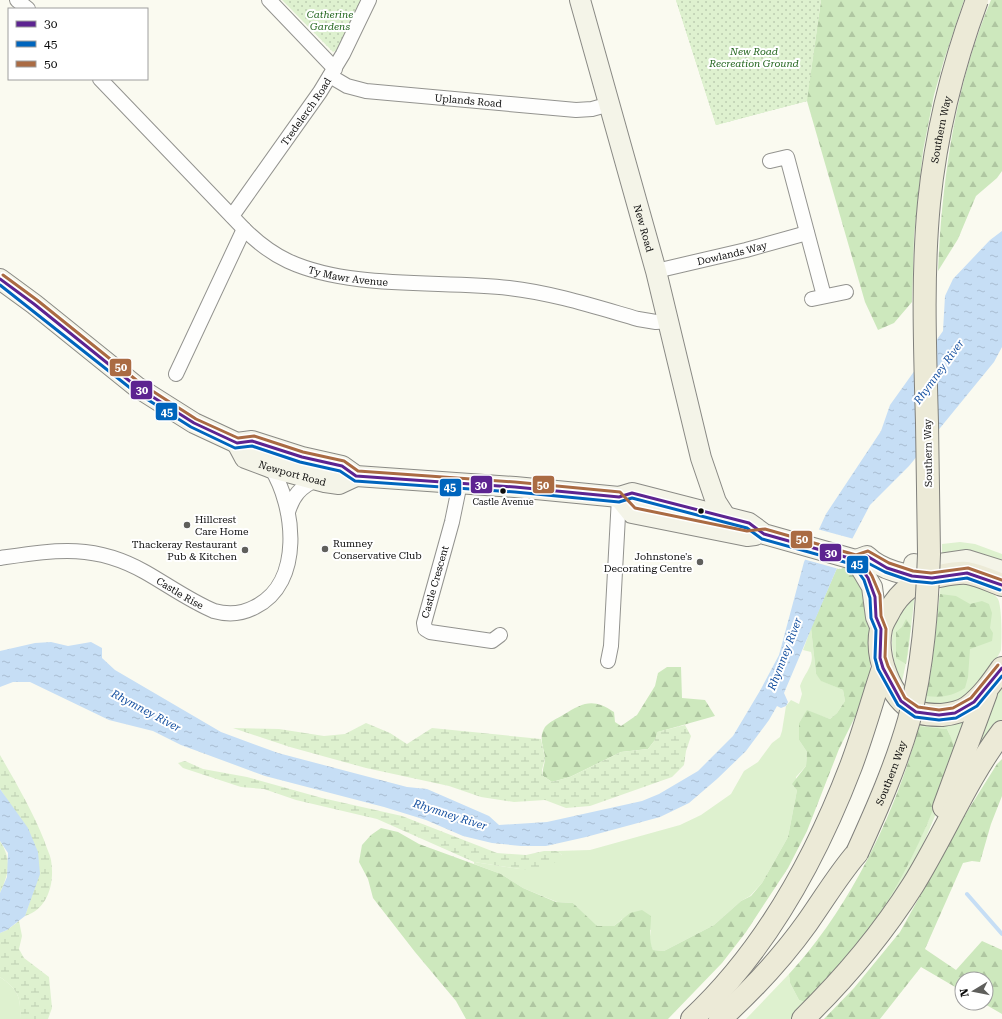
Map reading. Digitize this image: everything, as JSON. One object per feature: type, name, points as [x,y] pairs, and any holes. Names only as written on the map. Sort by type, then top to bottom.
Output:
[{"type":"main road","name":"New Road","points":[[580,0],[669,320],[701,458],[716,502],[725,516]]},
{"type":"main road","name":"Southern Way","points":[[737,1019],[792,959],[843,888],[850,875],[857,853],[886,787],[901,745],[913,700],[922,651],[928,589],[929,554],[924,328],[926,232],[941,124],[954,69],[977,0]]},
{"type":"main road","name":"Newport Road","points":[[0,279],[34,304],[137,387],[194,423],[237,443],[252,441],[302,457],[342,466],[356,476]]},
{"type":"main road","name":"Newport Road","points":[[237,443],[245,458],[271,468],[316,480],[339,484],[356,476],[460,483],[619,498],[632,493],[749,523],[764,534]]},
{"type":"main road","name":"New Road","points":[[674,503],[686,499],[698,490],[701,458]]},
{"type":"main road","name":"Newport Road","points":[[619,498],[632,513],[747,536],[764,534],[862,558],[902,573],[927,578]]},
{"type":"main road","points":[[881,629],[876,617],[872,588],[862,558],[877,554],[926,566],[967,560],[1000,582]]},
{"type":"main road","points":[[996,676],[974,702],[961,710],[949,714],[931,715],[916,712],[901,701],[883,668],[880,658],[881,629],[894,603],[903,591],[927,578],[954,573],[967,573],[1000,582]]},
{"type":"main road","points":[[692,1019],[747,959],[767,931],[806,869],[822,837],[851,765],[883,668]]},
{"type":"main road","points":[[913,885],[996,676]]},
{"type":"main road","points":[[803,1019],[843,978],[880,932],[913,885],[974,774],[1002,732]]},
{"type":"main road","name":"Southern Way","points":[[720,1019],[782,955],[806,924],[841,871],[857,853]]},
{"type":"street","points":[[17,0],[27,8]]},
{"type":"street","name":"Uplands Road","points":[[269,0],[332,72],[347,86],[366,91],[576,110],[592,109],[610,104]]},
{"type":"street","name":"Tredelerch Road","points":[[232,216],[298,125],[332,72],[369,0]]},
{"type":"street","name":"Ty Mawr Avenue","points":[[101,80],[244,229],[263,246],[282,258],[332,274],[373,280],[539,292],[638,319],[656,322],[669,320]]},
{"type":"street","points":[[770,161],[787,157],[807,233],[818,298],[846,292]]},
{"type":"street","points":[[176,374],[244,229]]},
{"type":"street","name":"Dowlands Way","points":[[656,271],[746,250],[807,233]]},
{"type":"street","name":"Castle Rise","points":[[0,558],[72,550],[100,553],[144,571],[206,608],[224,614],[252,609],[267,600],[285,577],[290,549],[288,512],[280,483],[271,468]]},
{"type":"street","name":"Castle Rise","points":[[288,512],[292,499],[297,492],[316,480]]},
{"type":"street","name":"Castle Crescent","points":[[460,483],[452,522],[424,623],[426,629],[430,632],[492,641],[500,635]]},
{"type":"street","points":[[608,661],[619,498]]},
{"type":"green space","name":"Catherine Gardens","points":[[282,0],[362,0],[339,49],[333,52]]},
{"type":"green space","points":[[676,0],[811,70],[821,0],[964,0],[934,95],[923,151],[914,236],[912,302],[894,323],[878,330],[865,302],[807,101],[716,125]]},
{"type":"green space","name":"New Road Recreation Ground","points":[[676,0],[821,0],[807,101],[716,125]]},
{"type":"green space","points":[[991,0],[1002,0],[1002,171],[997,178],[976,196],[958,239],[938,271],[943,202],[952,133],[968,66]]},
{"type":"green space","points":[[960,542],[975,544],[1002,554],[1002,568],[942,558],[942,544]]},
{"type":"green space","points":[[846,565],[855,570],[870,607],[870,674],[862,703],[839,749],[807,831],[788,868],[746,932],[722,963],[668,1019],[466,1019],[456,1001],[373,898],[368,879],[359,862],[362,845],[371,835],[381,828],[398,832],[419,844],[501,874],[523,888],[556,902],[573,903],[597,926],[614,926],[630,913],[642,910],[651,916],[650,938],[653,950],[664,951],[714,925],[741,901],[751,896],[762,883],[788,837],[797,790],[792,784],[806,766],[807,752],[799,740],[799,723],[807,710],[830,719],[837,713],[845,701],[843,690],[821,681],[816,674],[811,628],[837,568],[841,569]]},
{"type":"green space","points":[[963,580],[987,590],[998,599],[1002,632],[1001,650],[983,677],[960,700],[952,704],[924,704],[932,665],[941,583]]},
{"type":"green space","points":[[915,593],[908,654],[901,686],[892,650],[893,631],[899,613]]},
{"type":"green space","points":[[940,594],[956,596],[970,604],[982,601],[989,604],[992,613],[990,628],[993,633],[992,641],[970,649],[968,677],[965,688],[947,696],[937,697],[926,696],[932,665]]},
{"type":"green space","points":[[906,619],[911,626],[906,664],[896,658],[896,632],[902,627]]},
{"type":"green space","points":[[811,628],[816,674],[822,681],[843,690],[845,701],[837,713],[830,719],[807,711],[799,723],[799,740],[807,752],[806,766],[796,777],[797,790],[788,837],[762,883],[750,896],[741,901],[714,925],[664,951],[653,950],[649,942],[651,930],[622,919],[614,926],[597,927],[573,903],[557,902],[523,888],[501,874],[474,864],[474,862],[520,869],[562,855],[557,851],[590,850],[680,825],[701,815],[731,794],[744,771],[758,762],[772,743],[780,737],[786,706],[791,700],[799,704],[802,694],[800,686],[812,661],[811,652],[803,650]]},
{"type":"green space","points":[[667,667],[681,667],[682,698],[705,700],[715,716],[658,732],[655,740],[648,749],[621,752],[570,777],[552,782],[543,776],[545,758],[542,735],[547,725],[577,707],[588,703],[594,703],[614,712],[615,722],[621,726],[637,715],[655,686],[658,673]]},
{"type":"green space","points":[[1002,682],[1002,721],[975,759],[984,713]]},
{"type":"green space","points":[[969,716],[972,718],[942,799],[907,878],[884,917],[841,971],[793,1019],[746,1019],[789,974],[790,983],[799,1000],[805,1002],[828,980],[867,932],[901,878],[915,850],[953,759],[954,746],[947,729],[919,726],[920,722],[946,724]]},
{"type":"green space","points":[[366,723],[390,733],[407,744],[432,728],[541,739],[545,758],[542,770],[543,776],[552,782],[570,777],[621,752],[648,749],[655,740],[657,732],[685,725],[691,736],[686,751],[684,765],[672,777],[590,806],[566,808],[545,800],[514,802],[481,797],[449,786],[366,768],[290,747],[233,728],[279,729],[324,736],[345,734]]},
{"type":"green space","points":[[919,726],[947,729],[954,749],[949,770],[913,856],[883,909],[847,959],[805,1002],[799,1000],[790,983],[789,974],[811,948],[832,919],[869,857],[898,792]]},
{"type":"green space","points":[[0,755],[24,797],[44,840],[51,860],[52,877],[48,894],[39,908],[33,913],[25,916],[30,901],[6,798],[0,789]]},
{"type":"green space","points":[[1002,759],[1002,796],[991,824],[980,862],[972,861],[963,863],[925,949],[956,970],[982,941],[1002,950],[1002,1014],[994,1009],[994,971],[954,971],[954,986],[921,967],[880,1019],[824,1019],[854,988],[900,932],[965,815],[997,764]]},
{"type":"green space","points":[[185,761],[203,769],[247,777],[322,798],[402,816],[497,853],[526,855],[544,851],[557,851],[562,855],[559,860],[541,870],[520,869],[474,862],[377,819],[296,800],[264,789],[241,787],[183,768],[178,763]]},
{"type":"green space","points":[[0,841],[6,854],[8,867],[0,893]]},
{"type":"green space","points":[[19,921],[22,936],[19,949],[24,958],[49,977],[52,1008],[48,1019],[20,1019],[20,1005],[17,994],[11,986],[0,977],[0,933],[7,930]]},
{"type":"green space","points":[[0,977],[15,990],[17,994],[20,1005],[20,1019],[0,1019]]},
{"type":"water","name":"Rhymney River","points":[[1002,231],[1002,347],[994,362],[909,466],[870,505],[837,568],[784,693],[788,702],[786,706],[781,708],[777,706],[769,720],[746,751],[717,779],[689,803],[660,817],[546,846],[521,846],[492,843],[463,836],[426,820],[384,807],[265,776],[181,745],[153,731],[109,720],[30,682],[13,682],[0,687],[0,651],[35,643],[51,642],[68,646],[91,642],[102,648],[102,658],[115,670],[221,732],[278,753],[407,787],[427,789],[489,816],[499,825],[547,822],[642,801],[659,794],[698,771],[733,736],[779,655],[804,562],[826,514],[881,431],[890,405],[943,331],[945,296],[953,279],[990,240]]},
{"type":"water","points":[[0,789],[28,828],[38,852],[40,874],[25,916],[7,930],[0,933],[0,893],[7,877],[8,853],[0,841]]},
{"type":"pier","points":[[817,529],[854,539],[839,569],[803,559]]},
{"type":"waterway","points":[[967,894],[1002,934]]},
{"type":"transit line","name":"50","points":[[3,275],[37,300],[140,383],[196,419],[238,438],[254,436],[303,452],[344,461],[358,471],[515,482],[620,492],[635,508],[747,531],[765,529],[856,555],[868,551],[889,563],[913,571],[931,573],[968,568],[1002,580]]},
{"type":"transit line","name":"30","points":[[0,279],[34,304],[137,387],[194,423],[237,443],[252,441],[302,457],[342,466],[356,476],[515,487],[619,497],[632,493],[749,523],[764,534],[856,560],[867,556],[887,568],[912,576],[932,578],[967,573],[1002,585]]},
{"type":"transit line","name":"45","points":[[0,285],[134,391],[191,427],[235,448],[252,446],[300,462],[340,471],[355,481],[515,492],[619,502],[632,498],[747,528],[762,539],[855,565],[866,562],[885,572],[911,581],[932,583],[967,578],[1000,590]]},
{"type":"transit line","name":"50","points":[[860,557],[872,576],[880,595],[881,616],[886,629],[885,657],[888,666],[905,698],[918,707],[939,710],[953,708],[971,698],[998,665]]},
{"type":"transit line","name":"30","points":[[856,560],[868,578],[875,597],[876,617],[881,629],[880,658],[883,668],[901,701],[916,712],[939,715],[955,713],[974,702],[1002,668]]},
{"type":"transit line","name":"45","points":[[852,563],[864,580],[870,598],[871,618],[876,630],[875,658],[878,669],[898,705],[915,717],[939,720],[956,718],[977,706],[1002,676]]},
{"type":"place","name":"Castle Avenue","points":[[503,491]]},
{"type":"place","name":"Hillcrest Care Home","points":[[187,525]]},
{"type":"place","name":"Rumney Conservative Club","points":[[325,549]]},
{"type":"place","name":"Thackeray Restaurant Pub & Kitchen","points":[[245,550]]},
{"type":"place","name":"Johnstone's Decorating Centre","points":[[700,562]]}]
